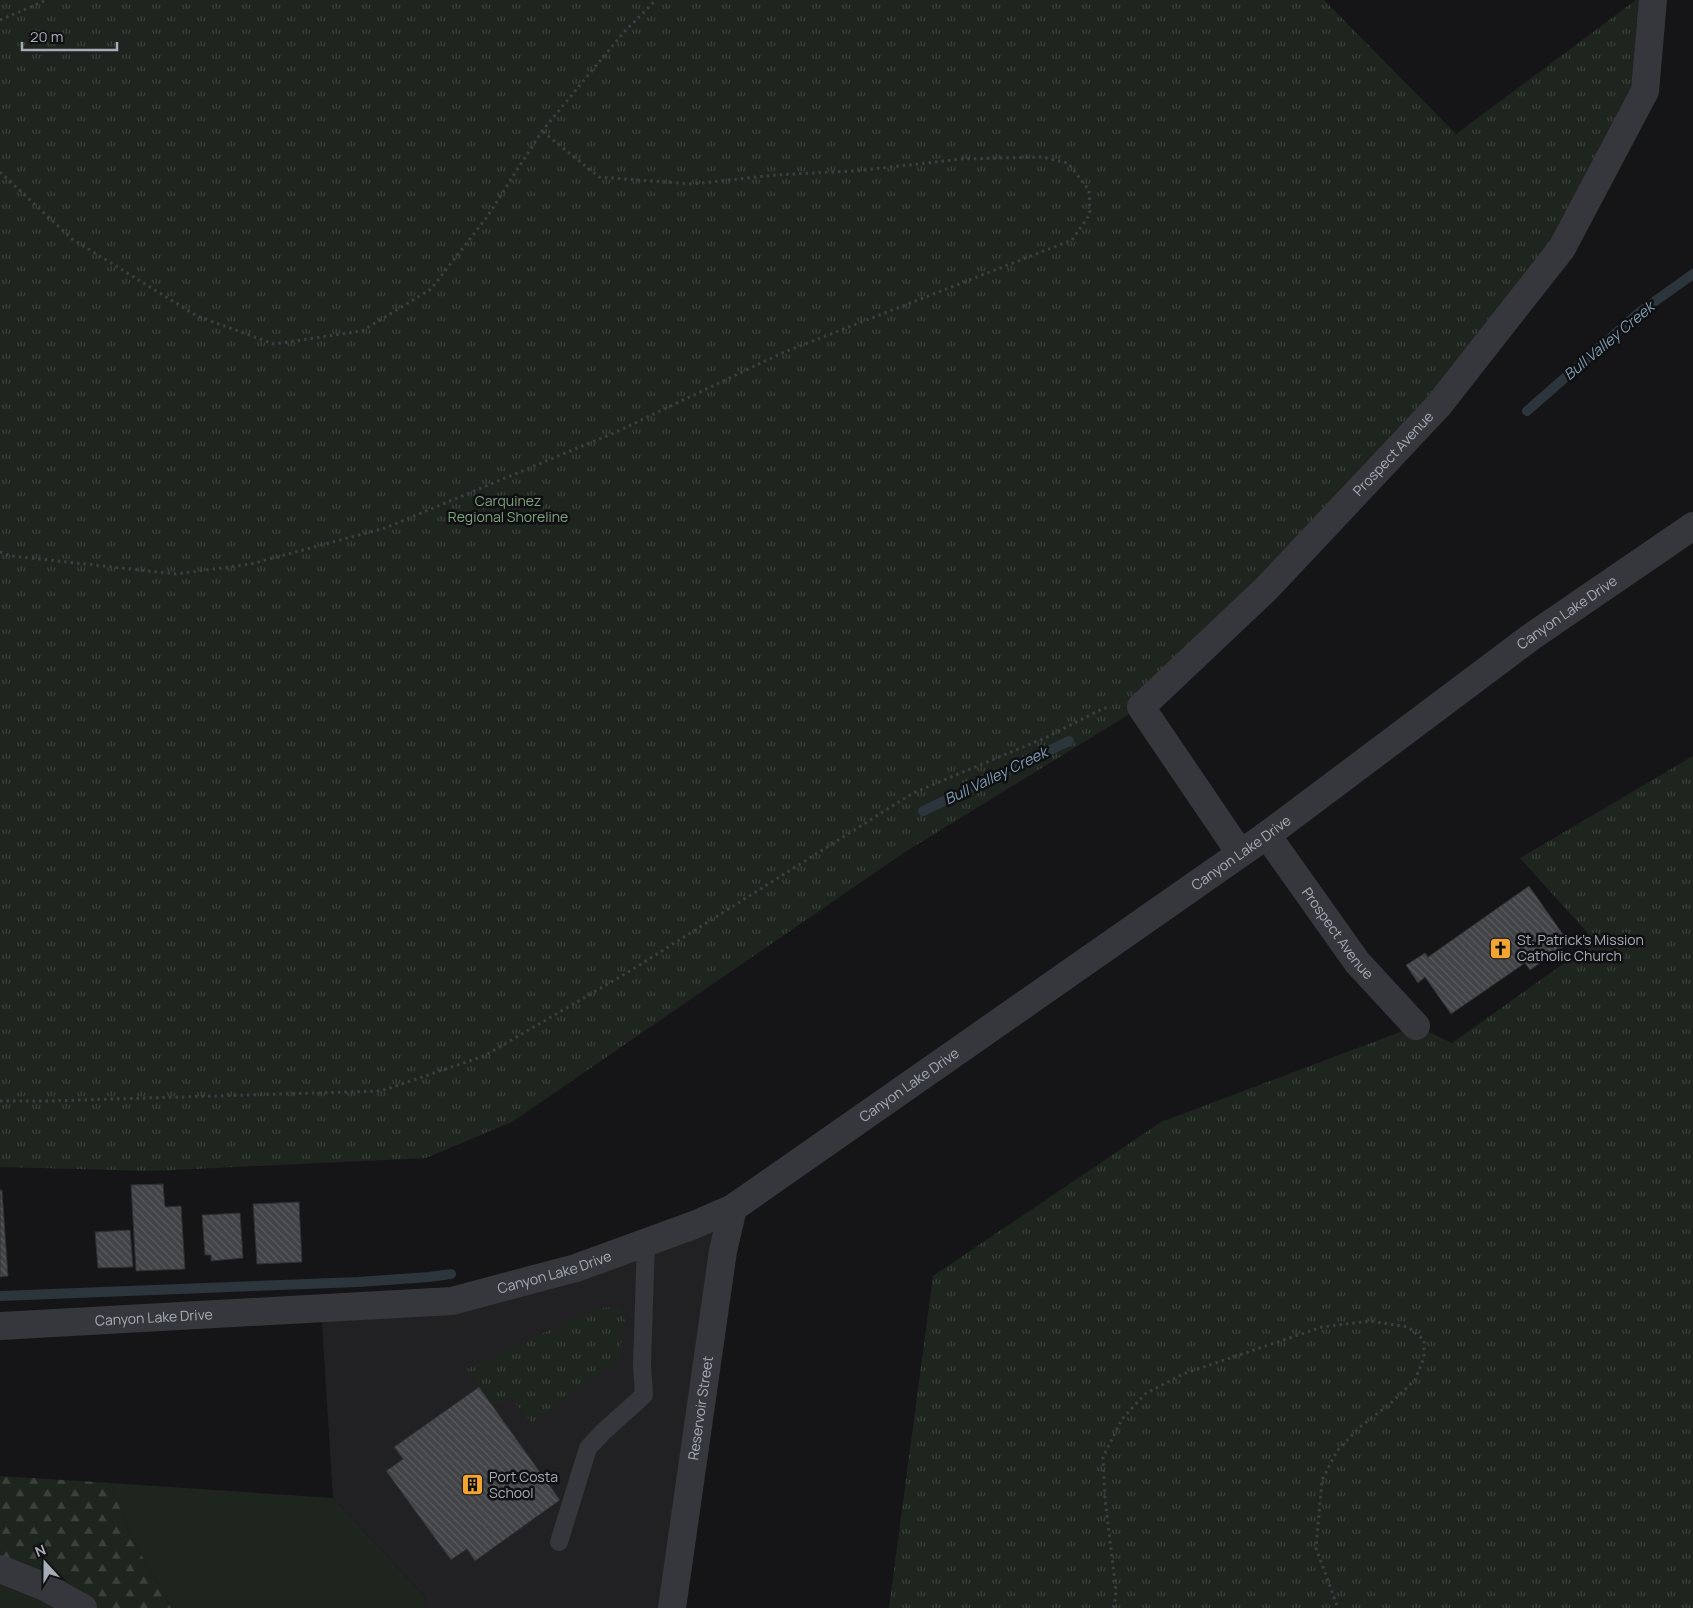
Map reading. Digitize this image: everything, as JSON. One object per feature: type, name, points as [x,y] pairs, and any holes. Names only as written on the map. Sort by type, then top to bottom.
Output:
[{"type":"street","name":"Prospect Avenue","points":[[1141,708],[1266,589],[1438,406],[1562,248],[1645,91],[1653,0]]},
{"type":"street","name":"Canyon Lake Drive","points":[[0,1326],[452,1301],[576,1268],[694,1225],[733,1208],[1267,835],[1530,637],[1693,526]]},
{"type":"street","points":[[1141,708],[1240,853]]},
{"type":"street","name":"Prospect Avenue","points":[[1267,835],[1357,962],[1416,1026]]},
{"type":"street","name":"Reservoir Street","points":[[672,1608],[723,1251],[733,1208]]},
{"type":"street","points":[[0,1569],[45,1587],[83,1608]]},
{"type":"lane","points":[[559,1542],[588,1448],[644,1395],[642,1365],[646,1242]]},
{"type":"path","points":[[0,20],[47,0]]},
{"type":"path","points":[[0,172],[72,239],[197,316],[274,344],[362,331],[431,289],[487,217],[542,131],[624,32],[656,0]]},
{"type":"path","points":[[0,552],[12,556],[176,574],[252,564],[385,528],[616,432],[782,353],[1072,240],[1090,214],[1089,190],[1068,163],[1042,157],[962,159],[855,171],[775,175],[692,184],[599,177],[542,131]]},
{"type":"path","points":[[0,1101],[46,1102],[381,1091],[484,1056],[630,972],[913,793],[1047,737],[1104,708],[1141,708]]},
{"type":"path","points":[[1114,1608],[1116,1591],[1105,1499],[1103,1457],[1122,1419],[1145,1394],[1183,1374],[1322,1327],[1370,1321],[1408,1328],[1424,1340],[1424,1358],[1415,1380],[1392,1402],[1360,1426],[1337,1451],[1322,1480],[1316,1548],[1338,1608]]},
{"type":"shaded area","points":[[733,1208],[672,1608],[426,1608],[424,1596],[333,1498],[321,1308],[452,1301]]},
{"type":"green space","name":"Carquinez Regional Shoreline","points":[[0,0],[1324,0],[1456,134],[1636,0],[1653,0],[1645,91],[1562,248],[1438,406],[1141,707],[905,852],[512,1122],[426,1158],[153,1171],[0,1167]]},
{"type":"green space","points":[[1693,756],[1693,1608],[889,1608],[933,1276],[1161,1122],[1416,1026],[1452,1043],[1595,941],[1520,858]]},
{"type":"green space","points":[[619,1307],[625,1321],[618,1360],[532,1423],[509,1396],[493,1406],[467,1369],[597,1308]]},
{"type":"green space","points":[[0,1476],[111,1483],[129,1533],[171,1608],[83,1608],[0,1569]]},
{"type":"green space","points":[[111,1483],[333,1498],[424,1596],[426,1608],[171,1608],[129,1533]]},
{"type":"green space","points":[[0,1569],[83,1608],[0,1608]]},
{"type":"building","name":"St. Patrick's Mission Catholic Church","points":[[1529,886],[1569,943],[1530,970],[1525,963],[1451,1014],[1425,977],[1418,983],[1406,965],[1425,953],[1428,957]]},
{"type":"building","points":[[163,1184],[165,1207],[181,1206],[185,1269],[136,1271],[131,1185]]},
{"type":"building","points":[[0,1190],[2,1190],[8,1276],[0,1277]]},
{"type":"building","points":[[299,1202],[302,1262],[257,1264],[253,1204]]},
{"type":"building","points":[[240,1213],[243,1258],[211,1261],[211,1255],[205,1255],[202,1215]]},
{"type":"building","points":[[130,1230],[133,1267],[98,1268],[95,1232]]},
{"type":"building","name":"Port Costa School","points":[[479,1387],[560,1500],[475,1561],[467,1549],[451,1560],[386,1471],[403,1459],[394,1447]]},
{"type":"waterway","name":"Bull Valley Creek","points":[[1527,411],[1640,312],[1693,274]]},
{"type":"waterway","name":"Bull Valley Creek","points":[[923,811],[1069,741]]},
{"type":"waterway","points":[[0,1296],[358,1282],[451,1274]]},
{"type":"place","name":"St. Patrick's Mission Catholic Church","points":[[1501,948]]},
{"type":"place","name":"Port Costa School","points":[[473,1485]]}]
